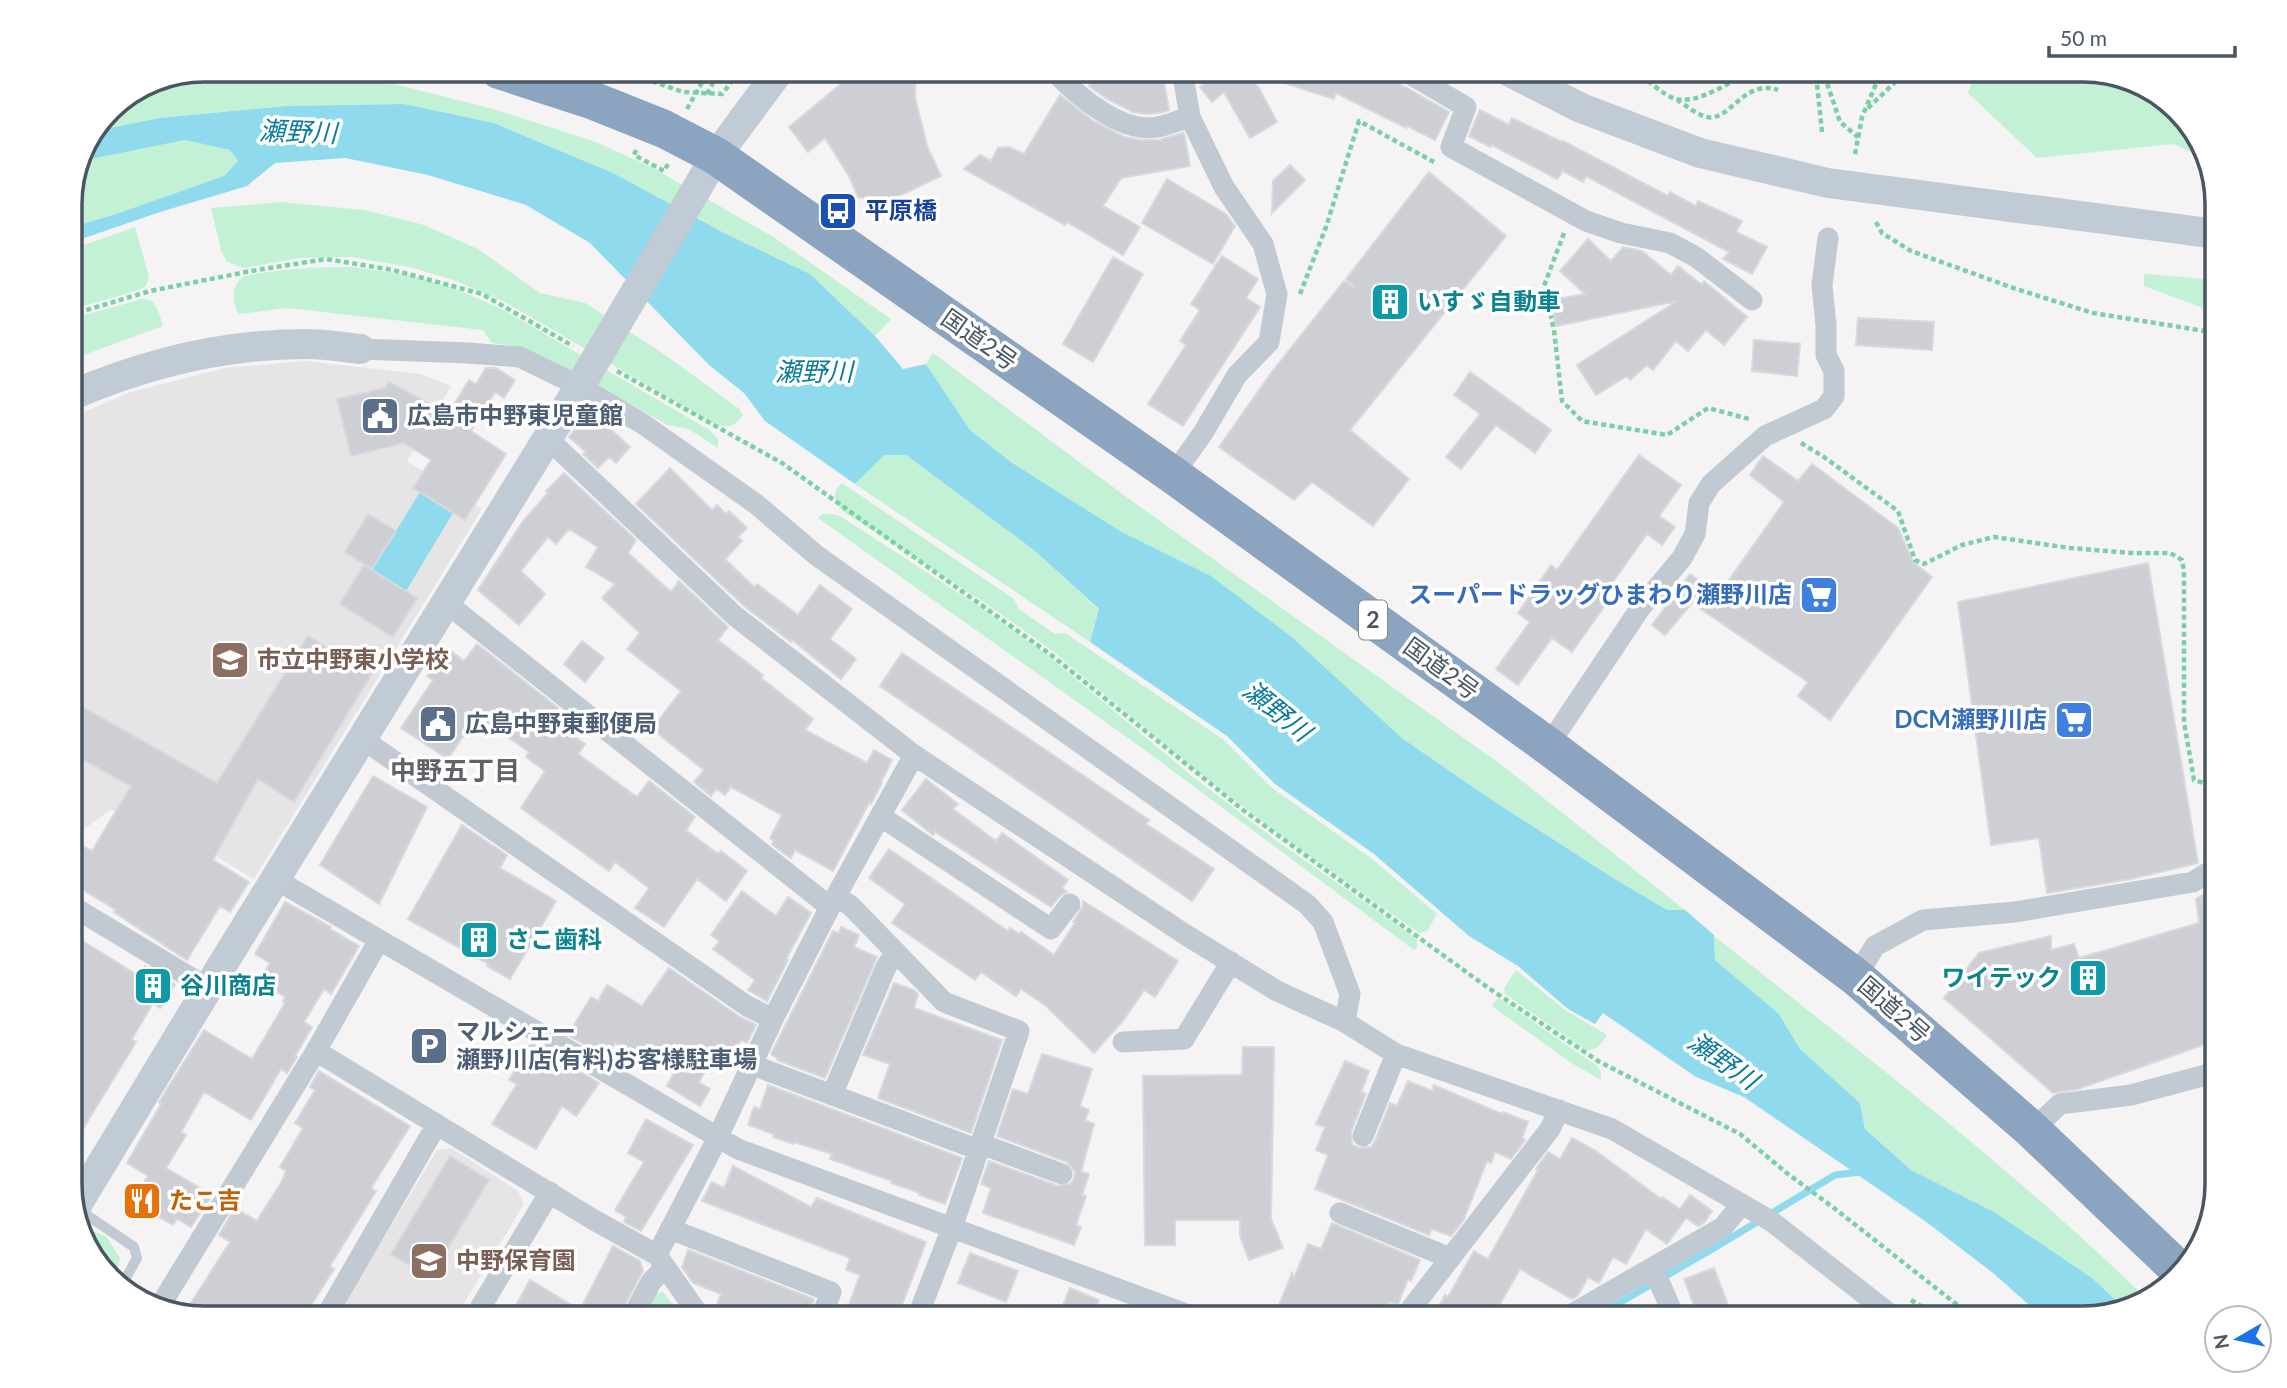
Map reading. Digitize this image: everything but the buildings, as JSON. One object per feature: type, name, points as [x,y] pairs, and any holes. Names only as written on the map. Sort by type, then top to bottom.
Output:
[{"type":"highway","name":"国道2号","points":[[536,82],[594,101],[664,129],[708,171],[1173,475],[1548,746],[1856,977],[2032,1130],[2173,1265]]},
{"type":"street","points":[[83,1194],[708,171],[771,82]]},
{"type":"street","points":[[1064,82],[1070,89],[1122,123],[1155,128],[1189,117]]},
{"type":"street","points":[[1173,475],[1203,433],[1237,375],[1269,342],[1277,294],[1264,244],[1224,187],[1189,117],[1184,82]]},
{"type":"street","points":[[1423,82],[1466,107],[1451,147],[1586,221],[1621,233],[1670,243],[1696,257],[1752,300]]},
{"type":"street","points":[[1530,82],[1581,108],[1700,153],[1815,180],[2204,232]]},
{"type":"street","points":[[1548,746],[1641,607],[1682,558],[1695,534],[1699,503],[1711,484],[1765,436],[1824,409],[1834,396],[1834,372],[1826,355],[1822,285],[1828,238]]},
{"type":"street","points":[[83,390],[171,360],[247,347],[308,344],[520,357],[581,383],[756,504],[816,555],[1308,905],[1323,922],[1350,995],[1345,1022]]},
{"type":"street","points":[[547,438],[734,616],[914,755],[1186,935],[1277,991],[1345,1022],[1396,1054],[1612,1129],[1771,1221],[1880,1306]]},
{"type":"street","points":[[445,602],[833,901],[851,906],[944,1002],[1019,1031],[952,1228],[922,1306]]},
{"type":"street","points":[[361,738],[736,998],[773,1019]]},
{"type":"street","points":[[638,1306],[661,1261],[670,1230],[717,1139],[773,1019],[833,901],[914,755]]},
{"type":"street","points":[[880,817],[1051,929],[1070,904]]},
{"type":"street","points":[[1856,977],[1875,946],[1923,920],[2015,912],[2193,882],[2205,875]]},
{"type":"street","points":[[275,879],[717,1139],[1164,1306]]},
{"type":"street","points":[[83,915],[208,988]]},
{"type":"street","points":[[165,1299],[316,1051],[379,940]]},
{"type":"street","points":[[832,1095],[886,967],[896,952]]},
{"type":"street","points":[[1123,1042],[1184,1040],[1231,962]]},
{"type":"street","points":[[316,1051],[661,1261],[693,1306]]},
{"type":"street","points":[[1363,1136],[1396,1054]]},
{"type":"street","points":[[753,1062],[763,1069],[832,1095],[1062,1174]]},
{"type":"street","points":[[2032,1130],[2060,1104],[2131,1095],[2205,1075]]},
{"type":"street","points":[[1413,1306],[1550,1129],[1559,1110]]},
{"type":"street","points":[[332,1306],[437,1124]]},
{"type":"street","points":[[481,1306],[550,1192]]},
{"type":"street","points":[[1586,1306],[1723,1227],[1744,1207]]},
{"type":"street","points":[[1340,1213],[1450,1258]]},
{"type":"street","points":[[670,1230],[831,1292],[826,1306]]},
{"type":"street","points":[[1653,1268],[1670,1306]]},
{"type":"lane","points":[[87,1216],[134,1247],[137,1258],[127,1277]]},
{"type":"path","points":[[654,82],[683,92],[707,94],[722,94],[732,82]]},
{"type":"path","points":[[707,94],[714,82]]},
{"type":"path","points":[[1652,82],[1707,117],[1719,115],[1756,89],[1768,86],[1777,90]]},
{"type":"path","points":[[1675,99],[1694,98],[1732,82]]},
{"type":"path","points":[[1817,82],[1822,132]]},
{"type":"path","points":[[1827,82],[1840,121],[1858,137]]},
{"type":"path","points":[[1855,154],[1865,111],[1878,82]]},
{"type":"path","points":[[1865,111],[1895,82]]},
{"type":"path","points":[[1299,298],[1326,227],[1360,121],[1444,167]]},
{"type":"path","points":[[634,155],[664,171]]},
{"type":"path","points":[[1876,222],[1882,233],[1911,251],[2016,289],[2093,313],[2204,331]]},
{"type":"path","points":[[1552,226],[1564,233],[1544,286],[1554,330],[1562,401],[1582,421],[1667,435],[1708,408],[1782,428],[1898,511],[1915,560],[1924,564],[1962,545],[1994,537],[2070,548],[2170,554],[2182,560],[2184,722],[2194,780],[2205,783]]},
{"type":"path","points":[[1795,1179],[1959,1306]]},
{"type":"shaded area","name":"市立中野東小学校","points":[[305,361],[421,374],[451,386],[407,461],[482,509],[254,879],[155,820],[110,810],[83,830],[83,412],[131,392],[225,368]]},
{"type":"shaded area","name":"中野保育園","points":[[451,1148],[518,1191],[524,1204],[462,1306],[342,1306],[437,1150]]},
{"type":"green space","points":[[1972,82],[2082,82],[2114,86],[2144,99],[2169,118],[2193,153],[2173,144],[2037,158],[1968,93]]},
{"type":"green space","points":[[195,83],[394,84],[493,109],[596,142],[653,168],[775,238],[891,319],[875,336],[810,274],[726,234],[613,173],[494,123],[403,104],[286,106],[159,118],[110,128],[143,99],[165,89]]},
{"type":"green space","points":[[185,140],[230,150],[239,160],[224,176],[83,224],[86,173],[92,159]]},
{"type":"green space","points":[[281,202],[364,210],[424,225],[478,249],[540,293],[585,303],[661,352],[738,408],[743,415],[728,426],[709,421],[505,302],[456,281],[410,267],[351,257],[299,258],[244,268],[227,262],[221,250],[211,208]]},
{"type":"green space","points":[[135,227],[149,277],[146,286],[83,306],[83,245]]},
{"type":"green space","points":[[352,267],[409,275],[456,289],[502,309],[711,431],[718,439],[718,448],[689,429],[668,425],[550,360],[521,347],[492,343],[483,330],[287,308],[239,314],[236,309],[235,287],[237,282],[246,276],[289,270]]},
{"type":"green space","points":[[2144,274],[2204,279],[2204,308],[2203,308],[2144,286]]},
{"type":"green space","points":[[142,299],[151,300],[158,310],[163,326],[83,355],[83,315]]},
{"type":"green space","points":[[933,353],[1121,493],[1503,766],[1685,910],[1667,910],[1610,876],[1403,739],[1293,638],[1211,576],[1120,531],[1011,462],[970,430],[926,364]]},
{"type":"green space","points":[[884,454],[906,455],[1035,551],[1099,610],[1090,642],[855,484]]},
{"type":"green space","points":[[842,483],[1014,599],[1019,609],[1055,634],[1065,633],[1224,740],[1272,788],[1372,859],[1437,914],[1427,931],[1419,933],[1287,840],[1198,772],[1050,649],[985,603],[844,512],[835,498],[836,490]]},
{"type":"green space","points":[[823,514],[840,516],[980,607],[1047,655],[1193,777],[1277,841],[1409,933],[1417,940],[1417,948],[1414,950],[1138,745],[818,518]]},
{"type":"green space","points":[[1714,936],[1990,1158],[2139,1291],[2117,1301],[2092,1278],[1994,1212],[1911,1170],[1865,1129],[1860,1103],[1800,1049],[1779,1014],[1715,960]]},
{"type":"green space","points":[[1516,970],[1565,1010],[1607,1035],[1601,1044],[1586,1050],[1505,994],[1504,988]]},
{"type":"green space","points":[[1497,999],[1597,1066],[1601,1080],[1570,1062],[1492,1006]]},
{"type":"green space","points":[[93,1233],[106,1236],[120,1258],[118,1269],[103,1251]]},
{"type":"green space","points":[[663,1292],[674,1306],[648,1306],[654,1294]]},
{"type":"water","name":"瀬野川","points":[[404,104],[494,123],[613,173],[726,234],[810,274],[875,336],[903,369],[926,364],[970,430],[1011,462],[1120,531],[1211,576],[1293,638],[1403,739],[1610,876],[1667,910],[1685,910],[1714,935],[1715,960],[1779,1014],[1800,1049],[1860,1103],[1865,1129],[1911,1170],[1994,1212],[2092,1278],[2117,1301],[2082,1306],[2030,1306],[1993,1273],[1925,1221],[1744,1097],[1696,1077],[1603,1013],[1595,1024],[1568,1009],[1518,966],[1469,936],[1374,854],[1275,784],[1227,736],[1090,642],[1099,609],[1035,551],[906,455],[884,455],[855,484],[765,421],[744,393],[709,365],[590,243],[526,205],[428,175],[345,158],[275,163],[247,186],[83,239],[83,224],[224,176],[238,161],[230,150],[185,140],[92,159],[110,128],[159,118],[286,106]]},
{"type":"water","points":[[420,492],[453,513],[406,591],[372,570]]},
{"type":"waterway","points":[[1614,1306],[1835,1175],[1861,1172]]},
{"type":"place","name":"平原橋","points":[[838,211]]},
{"type":"place","name":"いすゞ自動車","points":[[1390,302]]},
{"type":"place","name":"広島市中野東児童館","points":[[380,416]]},
{"type":"place","name":"スーパードラッグひまわり瀬野川店","points":[[1819,595]]},
{"type":"place","name":"市立中野東小学校","points":[[230,660]]},
{"type":"place","name":"DCM瀬野川店","points":[[2074,720]]},
{"type":"place","name":"広島中野東郵便局","points":[[438,724]]},
{"type":"place","name":"さこ歯科","points":[[479,940]]},
{"type":"place","name":"ワイテック","points":[[2088,978]]},
{"type":"place","name":"谷川商店","points":[[153,986]]},
{"type":"place","name":"マルシェー 瀬野川店(有料)お客様駐車場","points":[[429,1046]]},
{"type":"place","name":"たこ吉","points":[[142,1201]]},
{"type":"place","name":"中野保育園","points":[[429,1261]]},
{"type":"district","name":"中野五丁目","points":[[455,771]]}]
